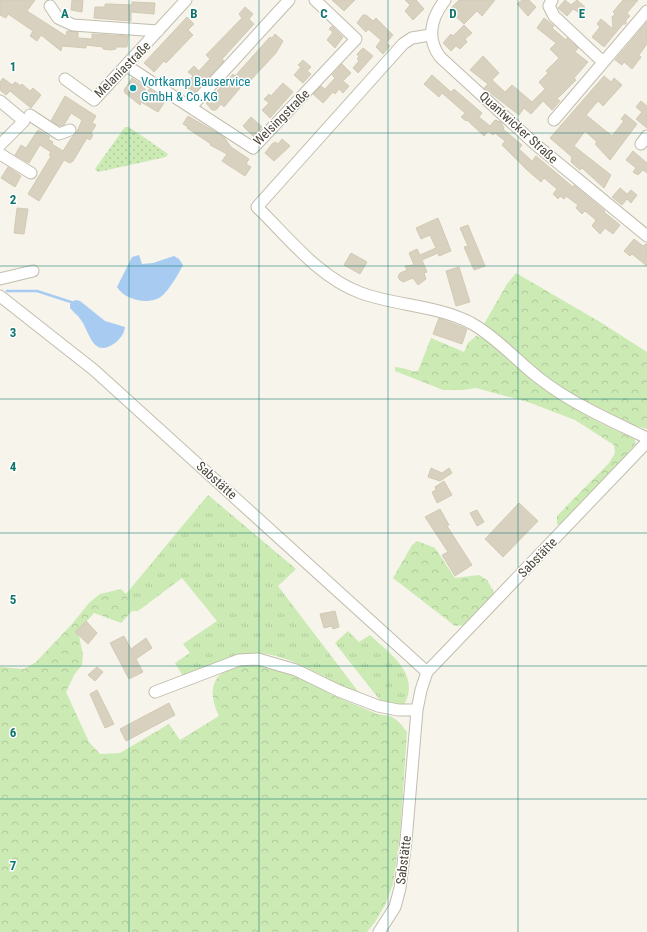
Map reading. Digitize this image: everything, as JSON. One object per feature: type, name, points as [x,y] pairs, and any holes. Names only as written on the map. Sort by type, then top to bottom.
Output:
[{"type":"street","name":"Melaniastraße","points":[[65,79],[94,100],[127,66],[186,0]]},
{"type":"street","points":[[191,107],[289,0]]},
{"type":"street","name":"Welsingstraße","points":[[127,66],[253,148],[356,39],[315,0]]},
{"type":"street","points":[[445,0],[435,18],[430,35],[412,38],[403,44],[257,207],[317,266],[342,285],[362,294],[442,311],[470,323],[485,332],[540,379],[586,409],[647,438]]},
{"type":"street","points":[[552,0],[549,6],[554,16],[603,62]]},
{"type":"street","name":"Melaniastraße","points":[[50,6],[58,18],[73,25],[158,31]]},
{"type":"street","points":[[554,120],[647,11]]},
{"type":"street","name":"Quantwicker Straße","points":[[430,35],[434,49],[440,57],[535,144],[647,236]]},
{"type":"street","points":[[0,101],[29,115],[59,134],[70,130]]},
{"type":"street","points":[[0,145],[29,115]]},
{"type":"street","points":[[0,154],[31,173]]},
{"type":"street","points":[[0,279],[33,271]]},
{"type":"street","name":"Sabstätte","points":[[0,296],[100,375],[427,672]]},
{"type":"street","name":"Sabstätte","points":[[379,932],[384,927],[395,907],[400,888],[406,841],[417,710],[420,690],[427,672],[647,442]]},
{"type":"street","points":[[155,692],[239,660],[258,659],[296,670],[339,691],[378,706],[398,710],[417,710]]},
{"type":"green space","points":[[125,127],[129,127],[168,154],[166,157],[98,172],[95,169]]},
{"type":"green space","points":[[516,273],[600,322],[647,352],[647,429],[605,413],[559,386],[536,371],[516,355],[484,324],[507,284]]},
{"type":"green space","points":[[476,336],[484,338],[531,377],[568,404],[594,420],[634,439],[636,443],[617,466],[561,526],[557,524],[557,516],[609,463],[615,453],[614,445],[575,420],[528,402],[476,388],[463,390],[443,390],[395,371],[395,367],[418,371],[431,338],[464,352],[468,343]]},
{"type":"green space","points":[[208,495],[296,569],[278,586],[360,694],[347,689],[297,663],[284,658],[257,653],[231,658],[183,676],[175,663],[190,653],[183,644],[217,621],[182,578],[138,611],[132,611],[126,594]]},
{"type":"green space","points":[[417,541],[435,548],[455,578],[479,575],[487,580],[495,594],[465,625],[455,626],[393,578],[412,545]]},
{"type":"green space","points":[[121,589],[126,594],[132,611],[121,623],[94,613],[78,631],[83,655],[82,665],[74,675],[66,692],[89,742],[100,754],[120,753],[169,724],[180,740],[219,716],[214,701],[213,689],[216,680],[223,673],[232,668],[244,666],[271,667],[287,672],[332,695],[377,714],[392,717],[407,732],[400,835],[393,884],[385,905],[367,932],[0,932],[0,667],[24,669],[36,662],[72,624],[89,603],[100,594]]},
{"type":"green space","points":[[348,631],[359,642],[370,635],[394,657],[401,666],[406,674],[409,684],[408,694],[404,705],[386,704],[379,699],[335,643]]},
{"type":"water","points":[[139,255],[142,264],[153,263],[174,256],[179,259],[183,265],[169,288],[162,296],[154,300],[142,301],[130,298],[117,287],[132,257]]},
{"type":"water","points":[[75,300],[80,301],[105,321],[125,327],[120,338],[108,347],[102,348],[97,346],[93,342],[80,318],[70,308],[70,304]]},
{"type":"building","points":[[0,0],[35,0],[27,11],[66,36],[67,31],[78,32],[78,38],[92,39],[92,34],[128,36],[127,47],[116,47],[116,49],[110,50],[103,49],[103,47],[86,45],[86,48],[62,46],[61,51],[41,35],[37,41],[30,36],[33,31],[8,14],[6,18],[0,15]]},
{"type":"building","points":[[72,0],[83,0],[82,12],[71,10]]},
{"type":"building","points":[[332,0],[355,0],[344,11]]},
{"type":"building","points":[[405,0],[416,0],[424,9],[413,20],[405,11],[410,5]]},
{"type":"building","points":[[459,0],[495,0],[482,16],[477,11],[464,24],[449,10]]},
{"type":"building","points":[[522,0],[529,0],[536,7],[528,16],[517,4]]},
{"type":"building","points":[[565,0],[571,5],[577,0],[585,7],[580,13],[573,9],[567,16],[558,8]]},
{"type":"building","points":[[623,0],[638,0],[627,13],[630,16],[626,20],[626,24],[623,24],[604,47],[592,37],[600,27],[597,24],[601,19],[613,29],[612,17],[615,14],[613,12]]},
{"type":"building","points":[[132,2],[155,3],[154,14],[131,12],[131,21],[94,18],[95,7],[105,7],[105,4],[132,5]]},
{"type":"building","points":[[245,7],[253,14],[249,19],[254,24],[222,59],[224,61],[194,93],[185,85],[193,76],[188,72],[194,66],[199,71],[210,59],[206,55],[242,18],[239,14]]},
{"type":"building","points":[[363,15],[366,15],[373,21],[376,18],[393,35],[386,43],[390,46],[383,54],[376,47],[381,40],[368,29],[366,32],[357,23]]},
{"type":"building","points":[[187,17],[194,24],[188,30],[193,35],[166,63],[164,61],[154,72],[144,63]]},
{"type":"building","points":[[544,18],[554,26],[552,28],[566,40],[567,38],[578,48],[575,52],[588,62],[574,78],[576,80],[557,99],[560,101],[552,110],[543,101],[531,114],[524,108],[519,115],[484,88],[488,84],[470,70],[483,56],[499,73],[492,80],[505,92],[512,85],[532,102],[545,89],[539,82],[548,73],[546,71],[559,58],[550,49],[556,43],[537,28]]},
{"type":"building","points":[[647,22],[647,44],[639,55],[641,57],[632,69],[624,62],[622,65],[615,60]]},
{"type":"building","points":[[464,25],[472,33],[465,39],[467,42],[460,49],[456,46],[451,51],[443,43],[451,34],[453,36]]},
{"type":"building","points":[[332,26],[343,37],[335,48],[327,40],[333,32],[329,29]]},
{"type":"building","points":[[275,34],[283,41],[276,53],[248,83],[246,81],[224,107],[221,104],[216,110],[212,110],[206,103],[233,74],[235,76],[270,37],[272,38]]},
{"type":"building","points":[[363,48],[373,56],[358,73],[353,68],[359,61],[357,59],[359,57],[357,54]]},
{"type":"building","points":[[303,60],[311,67],[307,71],[311,74],[303,83],[294,75],[301,67],[298,65]]},
{"type":"building","points":[[342,64],[351,73],[343,81],[349,86],[343,93],[339,89],[335,94],[333,92],[323,103],[313,94],[321,86],[325,89],[335,78],[332,75]]},
{"type":"building","points":[[432,75],[451,92],[454,89],[482,113],[479,117],[490,126],[495,120],[501,122],[504,128],[503,129],[522,145],[519,149],[532,161],[536,156],[605,211],[604,212],[620,225],[613,234],[605,228],[600,234],[592,226],[596,220],[585,211],[582,214],[576,208],[578,205],[566,196],[564,199],[560,196],[558,199],[553,194],[557,189],[544,178],[541,182],[526,169],[502,145],[505,141],[495,133],[493,135],[488,131],[484,136],[467,120],[466,121],[461,117],[465,113],[442,93],[439,97],[424,84]]},
{"type":"building","points":[[604,76],[611,82],[614,78],[622,85],[603,106],[598,101],[586,115],[612,136],[624,121],[621,119],[625,114],[637,124],[610,160],[595,144],[597,142],[585,131],[574,146],[611,175],[604,188],[582,168],[580,170],[571,162],[572,157],[550,138]]},
{"type":"building","points":[[3,78],[12,85],[15,82],[21,86],[22,84],[30,91],[33,88],[41,95],[31,108],[10,91],[6,95],[0,90],[0,82]]},
{"type":"building","points":[[132,78],[143,86],[147,93],[149,89],[163,98],[161,101],[164,103],[158,112],[141,102],[140,105],[125,93],[124,90]]},
{"type":"building","points":[[283,83],[293,92],[270,118],[262,110],[269,103],[264,99],[269,94],[271,96]]},
{"type":"building","points":[[65,96],[96,116],[92,123],[96,125],[91,133],[93,135],[90,140],[87,138],[73,161],[70,163],[64,160],[39,201],[28,194],[51,156],[49,155],[51,152],[40,145],[29,163],[15,155],[21,145],[26,148],[38,130],[50,137],[48,139],[53,142],[52,144],[63,151],[72,137],[76,134],[82,120],[71,113],[64,125],[60,126],[51,121]]},
{"type":"building","points":[[641,101],[647,106],[647,128],[636,119],[642,112],[636,107]]},
{"type":"building","points":[[188,116],[224,137],[231,147],[249,159],[246,164],[251,167],[245,176],[222,161],[227,154],[210,145],[211,144],[183,124]]},
{"type":"building","points":[[251,117],[262,127],[254,137],[243,126]]},
{"type":"building","points":[[282,139],[290,146],[274,161],[265,153],[272,144],[275,142],[278,144]]},
{"type":"building","points":[[633,151],[647,163],[647,173],[643,170],[638,175],[633,172],[636,168],[626,160]]},
{"type":"building","points":[[8,167],[21,176],[15,187],[1,178]]},
{"type":"building","points":[[620,188],[627,194],[631,190],[637,195],[631,203],[627,199],[622,205],[612,197]]},
{"type":"building","points":[[17,208],[28,209],[24,234],[14,233]]},
{"type":"building","points":[[438,218],[451,251],[439,256],[438,253],[422,260],[427,272],[424,273],[426,279],[418,285],[413,278],[403,282],[398,277],[400,273],[407,270],[405,266],[414,265],[409,253],[417,249],[420,255],[436,248],[430,235],[421,239],[416,228]]},
{"type":"building","points":[[468,225],[485,266],[474,270],[464,247],[468,246],[460,228]]},
{"type":"building","points":[[634,239],[643,246],[647,243],[647,266],[632,254],[630,256],[624,251]]},
{"type":"building","points":[[351,253],[367,262],[360,274],[344,265]]},
{"type":"building","points":[[459,267],[470,302],[456,306],[446,271]]},
{"type":"building","points":[[439,318],[467,329],[462,344],[433,334]]},
{"type":"building","points":[[431,468],[442,473],[449,468],[452,473],[440,481],[428,477]]},
{"type":"building","points":[[444,481],[452,495],[437,503],[432,492],[436,490],[435,487]]},
{"type":"building","points":[[519,503],[538,521],[503,557],[485,539]]},
{"type":"building","points":[[440,509],[449,525],[447,526],[472,565],[455,576],[442,555],[448,552],[425,517]]},
{"type":"building","points":[[477,510],[484,522],[477,526],[470,513]]},
{"type":"building","points":[[335,611],[339,627],[333,629],[332,626],[324,628],[320,614]]},
{"type":"building","points":[[86,621],[97,633],[88,644],[75,632]]},
{"type":"building","points":[[124,636],[131,649],[146,638],[152,648],[136,659],[143,672],[129,679],[110,643]]},
{"type":"building","points":[[97,667],[103,672],[95,681],[88,675]]},
{"type":"building","points":[[97,690],[114,724],[105,728],[90,694]]},
{"type":"building","points":[[169,703],[175,715],[126,741],[120,729]]},
{"type":"waterway","points":[[7,291],[37,291],[74,303]]},
{"type":"place","name":"Vortkamp Bauservice GmbH & Co.KG","points":[[133,88]]}]
